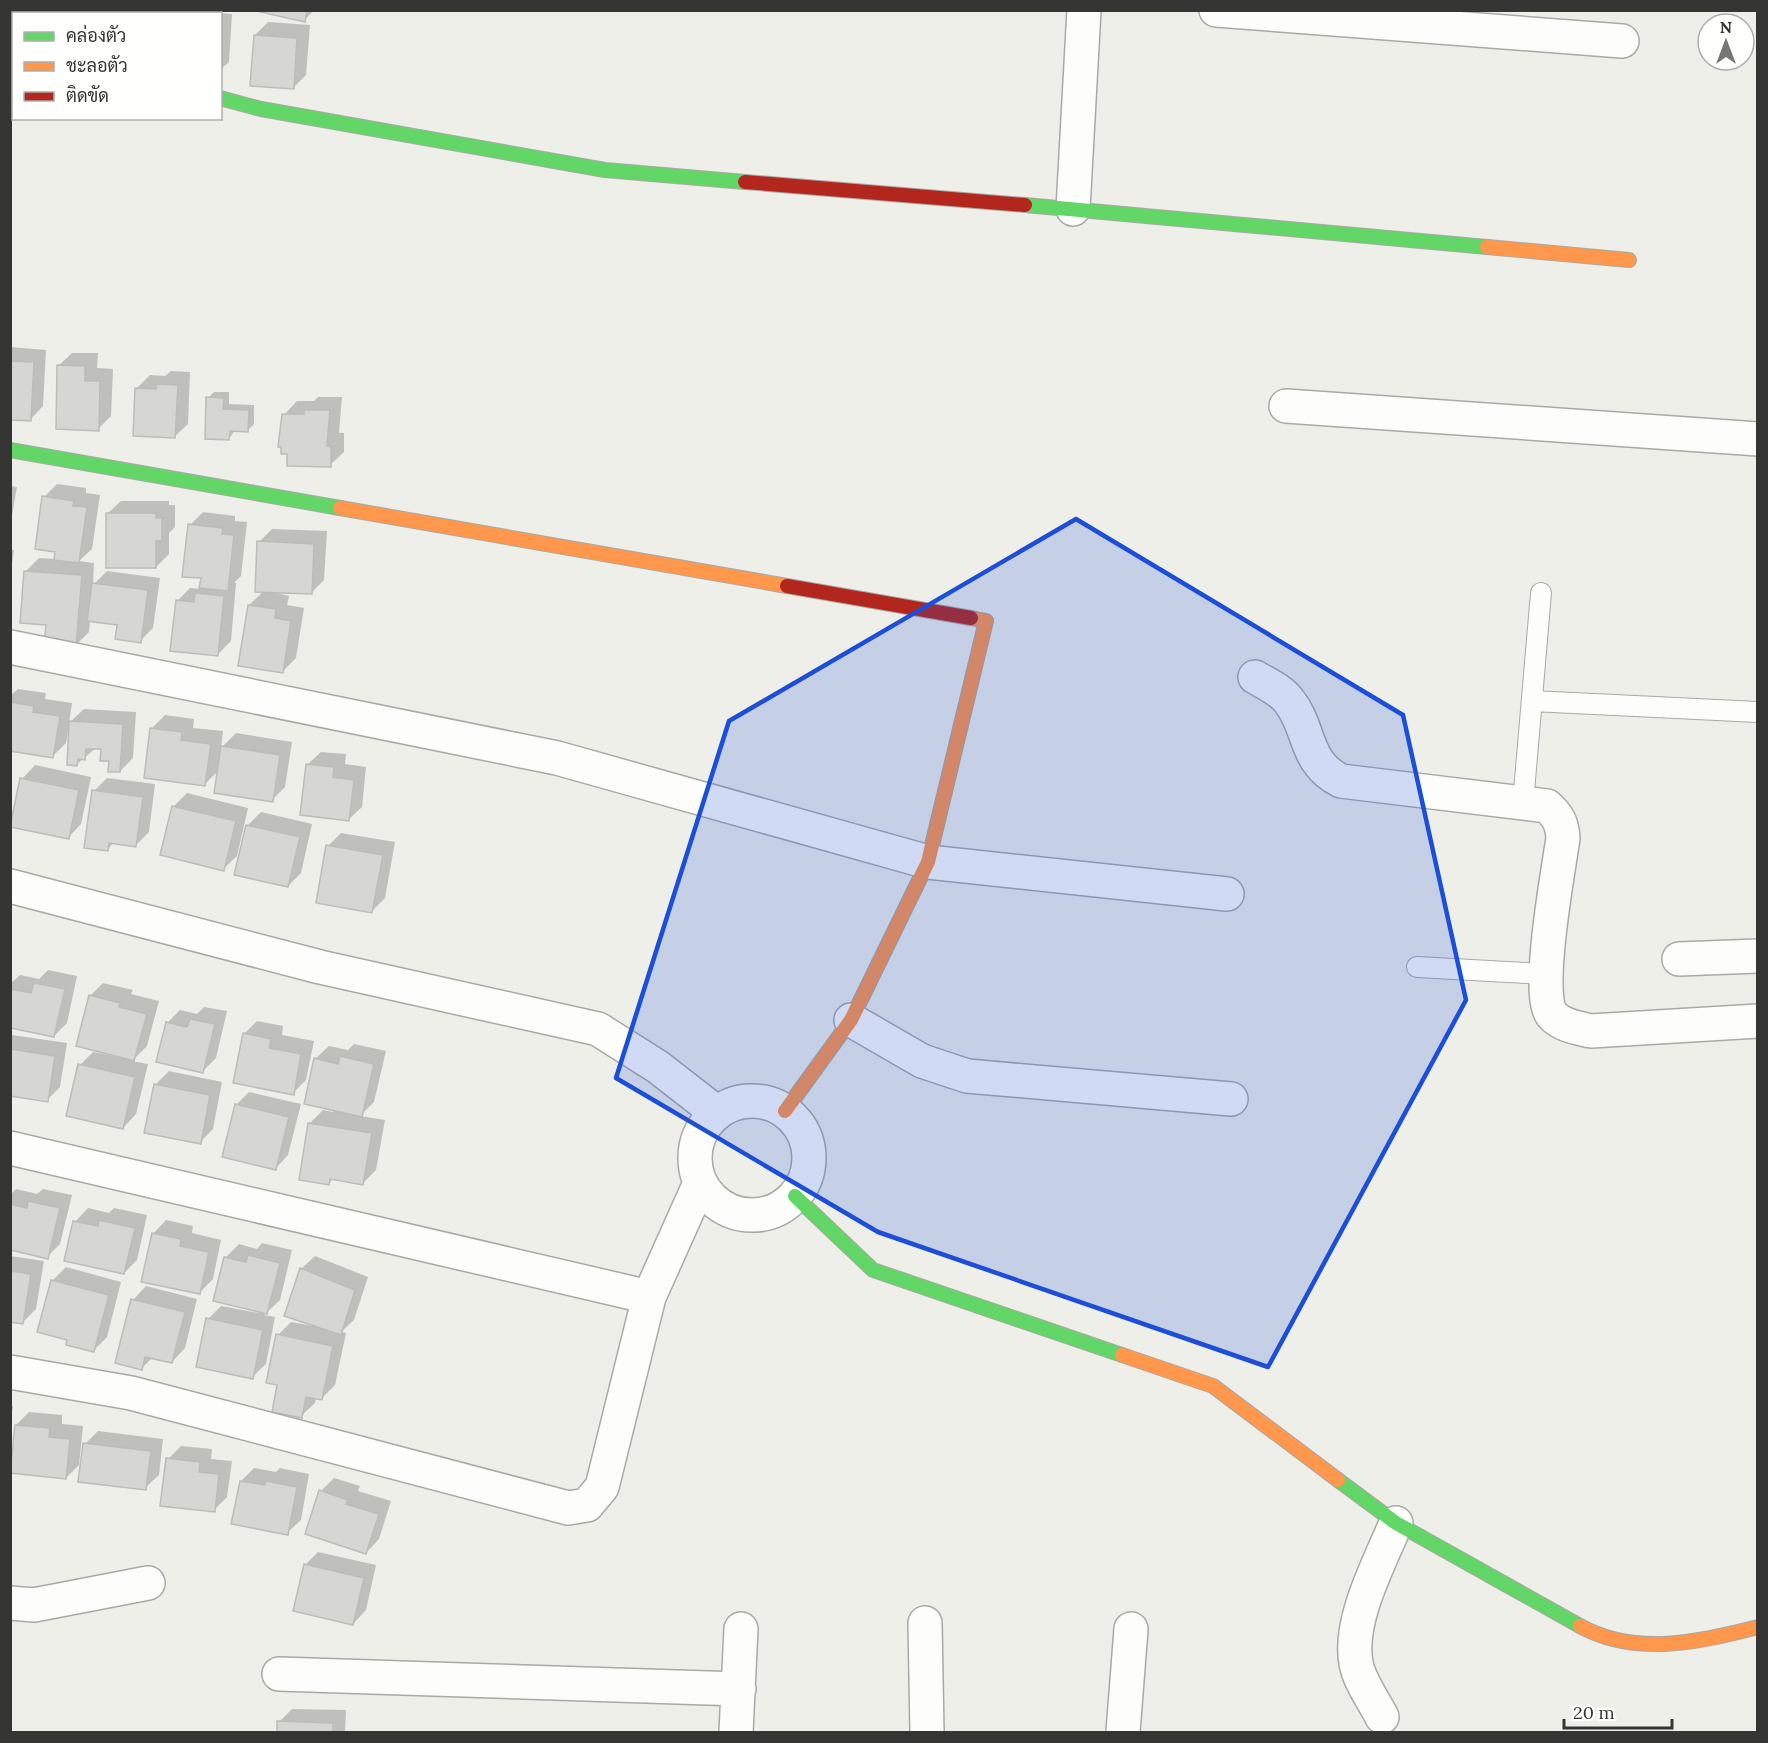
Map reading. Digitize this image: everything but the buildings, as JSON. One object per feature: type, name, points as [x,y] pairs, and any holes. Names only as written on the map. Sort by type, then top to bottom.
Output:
[{"type":"street","points":[[1072,208],[1084,10]]},
{"type":"street","points":[[1216,10],[1622,41]]},
{"type":"street","points":[[222,99],[261,109],[605,170],[1072,208],[1629,260]]},
{"type":"street","points":[[1286,406],[1758,439]]},
{"type":"street","points":[[10,450],[986,621],[928,862],[851,1020],[785,1111]]},
{"type":"street","points":[[10,647],[557,758],[928,862],[1227,894]]},
{"type":"street","points":[[1255,677],[1282,693],[1291,702],[1298,715],[1304,737],[1321,766],[1331,776],[1341,781],[1547,806],[1562,825],[1563,838],[1545,974],[1545,1002],[1551,1016],[1568,1025],[1591,1031],[1758,1021]]},
{"type":"street","points":[[10,886],[320,967],[598,1029],[658,1067],[717,1113]]},
{"type":"street","points":[[1679,959],[1758,956]]},
{"type":"street","points":[[851,1020],[922,1061],[967,1076],[1231,1099]]},
{"type":"street","points":[[750,1101],[768,1104],[785,1111],[798,1125],[807,1142],[809,1161],[805,1180],[795,1196],[781,1208],[762,1214],[744,1214],[726,1209],[711,1198],[700,1183],[695,1164],[696,1145],[704,1127],[717,1113],[733,1105],[750,1101]]},
{"type":"street","points":[[10,1148],[649,1296]]},
{"type":"street","points":[[10,1372],[131,1393],[568,1509],[587,1505],[602,1487],[649,1296],[700,1183]]},
{"type":"street","points":[[795,1196],[873,1270],[1213,1386],[1396,1523],[1595,1634],[1646,1645],[1702,1641],[1758,1627]]},
{"type":"street","points":[[1382,1717],[1356,1665],[1355,1637],[1362,1610],[1396,1523]]},
{"type":"street","points":[[10,1603],[34,1605],[148,1583]]},
{"type":"street","points":[[925,1623],[927,1732]]},
{"type":"street","points":[[736,1732],[741,1629]]},
{"type":"street","points":[[1123,1732],[1131,1629]]},
{"type":"street","points":[[279,1674],[739,1689]]},
{"type":"lane","points":[[1523,803],[1541,593]]},
{"type":"lane","points":[[1532,701],[1758,712]]},
{"type":"lane","points":[[1417,967],[1545,974]]},
{"type":"highlighted area","points":[[1076,519],[1403,715],[1466,1000],[1268,1367],[878,1232],[616,1078],[729,721]]},
{"type":"traffic: fast","points":[[222,99],[261,109],[605,170],[745,182]]},
{"type":"traffic: fast","points":[[1025,205],[1487,247]]},
{"type":"traffic: fast","points":[[10,450],[340,508]]},
{"type":"traffic: fast","points":[[795,1196],[873,1270],[1122,1355]]},
{"type":"traffic: fast","points":[[1338,1480],[1396,1523],[1580,1626]]},
{"type":"traffic: slow","points":[[1487,247],[1629,260]]},
{"type":"traffic: slow","points":[[340,508],[787,586]]},
{"type":"traffic: slow","points":[[785,1111],[851,1020],[928,862],[986,621],[971,618]]},
{"type":"traffic: slow","points":[[1122,1355],[1213,1386],[1338,1480]]},
{"type":"traffic: slow","points":[[1580,1626],[1601,1636],[1646,1644],[1668,1644],[1714,1638],[1758,1627]]},
{"type":"traffic: jam","points":[[745,182],[1025,205]]},
{"type":"traffic: jam","points":[[787,586],[971,618]]}]
